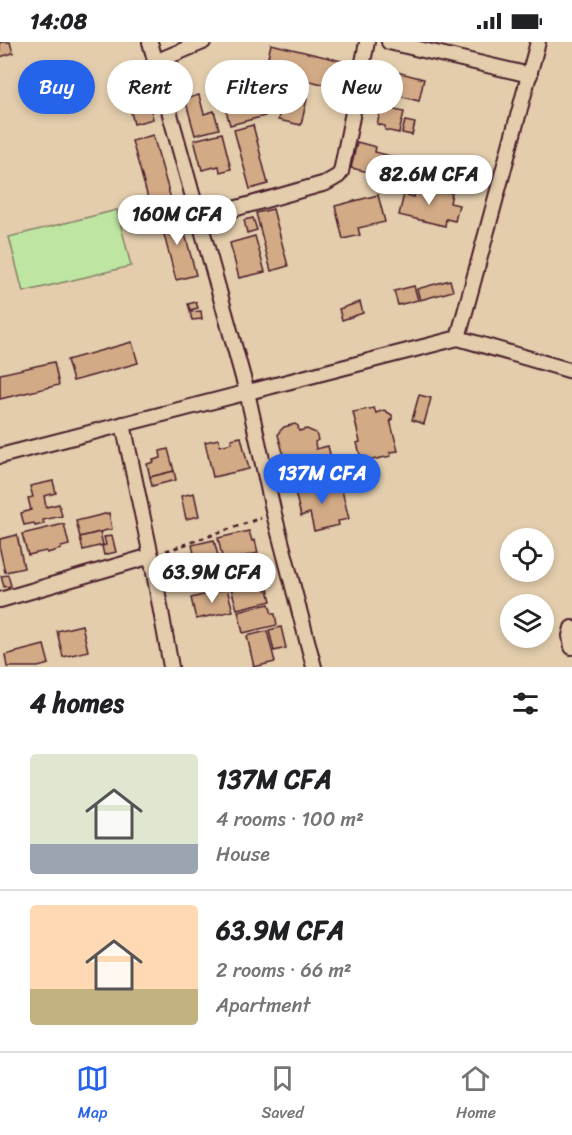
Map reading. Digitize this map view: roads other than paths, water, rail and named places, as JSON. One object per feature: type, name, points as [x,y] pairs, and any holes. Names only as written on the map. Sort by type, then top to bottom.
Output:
[{"type":"street","points":[[150,42],[154,60]]},
{"type":"street","points":[[160,60],[202,42]]},
{"type":"street","points":[[198,219],[326,183],[338,176],[341,172],[367,42]]},
{"type":"street","points":[[389,42],[530,75]]},
{"type":"street","points":[[458,338],[538,42]]},
{"type":"street","points":[[169,114],[247,392],[274,514],[314,667]]},
{"type":"street","points":[[0,456],[458,338],[572,371]]},
{"type":"street","points":[[123,424],[151,556],[171,667]]},
{"type":"street","points":[[0,600],[151,556]]},
{"type":"street","points":[[572,628],[570,636],[572,647]]}]
